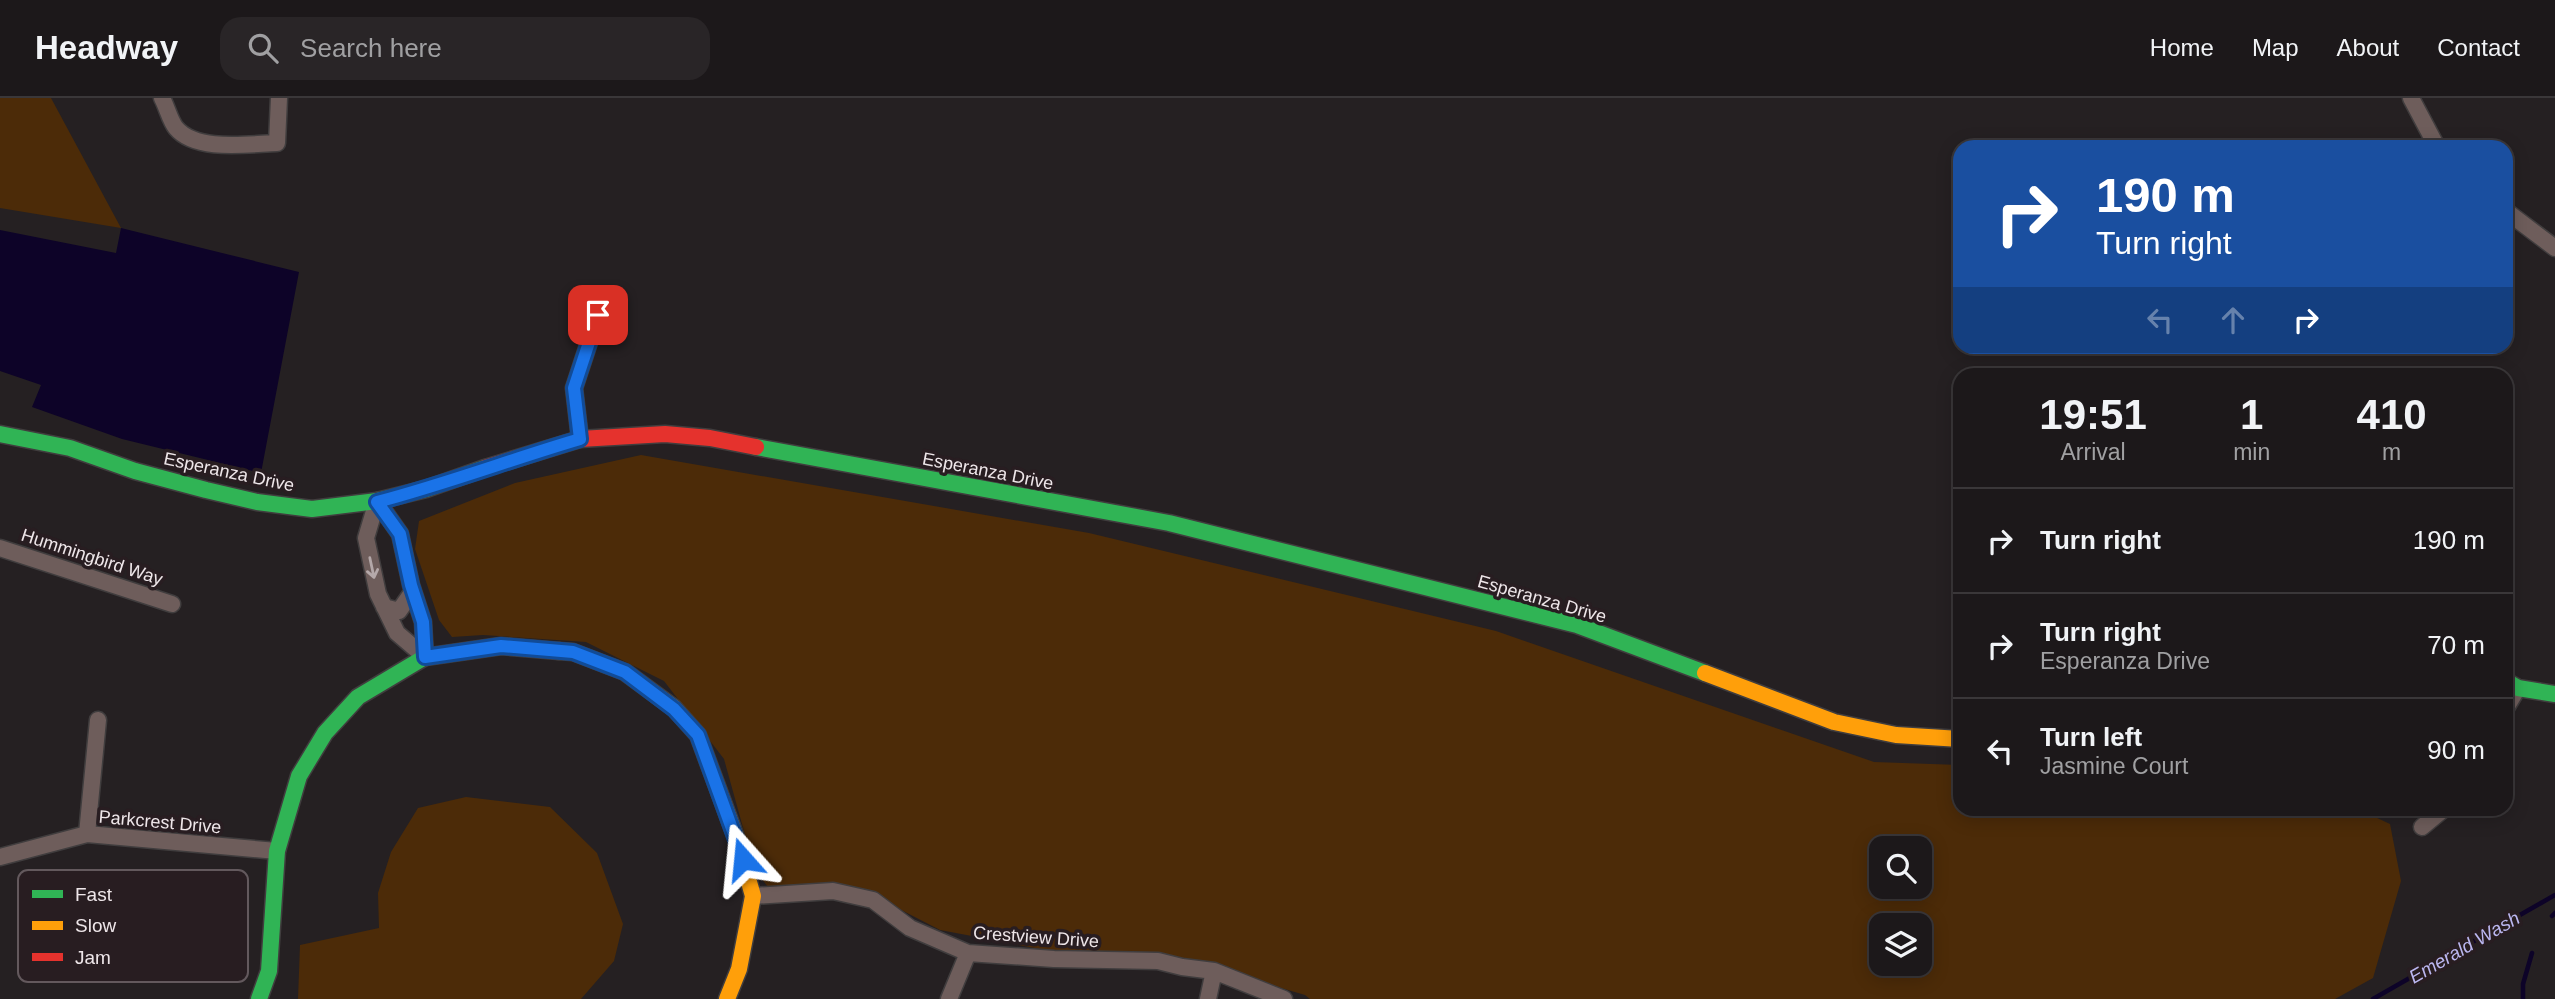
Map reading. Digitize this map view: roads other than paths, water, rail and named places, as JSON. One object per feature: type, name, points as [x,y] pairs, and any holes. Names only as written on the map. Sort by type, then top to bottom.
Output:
[{"type":"main road","name":"Esperanza Drive","points":[[0,434],[70,448],[135,471],[257,502],[312,509],[377,502],[426,489],[520,456],[580,439],[665,434],[710,438],[1169,523],[1577,625],[1834,722],[1896,735],[1953,739]]},
{"type":"main road","points":[[259,999],[269,971],[277,851],[299,776],[325,733],[358,697],[425,657],[501,646],[573,652],[625,672],[674,709],[698,735],[737,840],[753,896],[739,970],[727,999]]},
{"type":"main road","points":[[2513,684],[2555,694]]},
{"type":"street","points":[[162,98],[176,128],[199,143],[236,144],[277,143],[279,98]]},
{"type":"street","points":[[2411,98],[2433,140]]},
{"type":"street","points":[[2513,216],[2555,248]]},
{"type":"street","points":[[580,439],[574,388],[598,315]]},
{"type":"street","points":[[377,502],[400,534],[423,622],[425,657]]},
{"type":"street","points":[[377,502],[366,538],[378,594],[397,633],[425,657]]},
{"type":"street","name":"Hummingbird Way","points":[[0,548],[172,604]]},
{"type":"street","points":[[384,607],[399,611],[413,592]]},
{"type":"street","points":[[87,834],[98,720]]},
{"type":"street","points":[[2422,827],[2435,816]]},
{"type":"street","name":"Parkcrest Drive","points":[[0,857],[87,834],[277,851]]},
{"type":"street","name":"Crestview Drive","points":[[753,896],[833,891],[873,900],[910,928],[968,953],[1054,959],[1158,961],[1214,971],[1284,999]]},
{"type":"street","points":[[949,999],[968,953]]},
{"type":"street","points":[[1208,999],[1214,971]]},
{"type":"waterway","name":"Emerald Wash","points":[[2373,999],[2555,895]]},
{"type":"waterway","points":[[2552,916],[2555,913]]},
{"type":"waterway","points":[[2523,999],[2523,984],[2532,953]]}]
